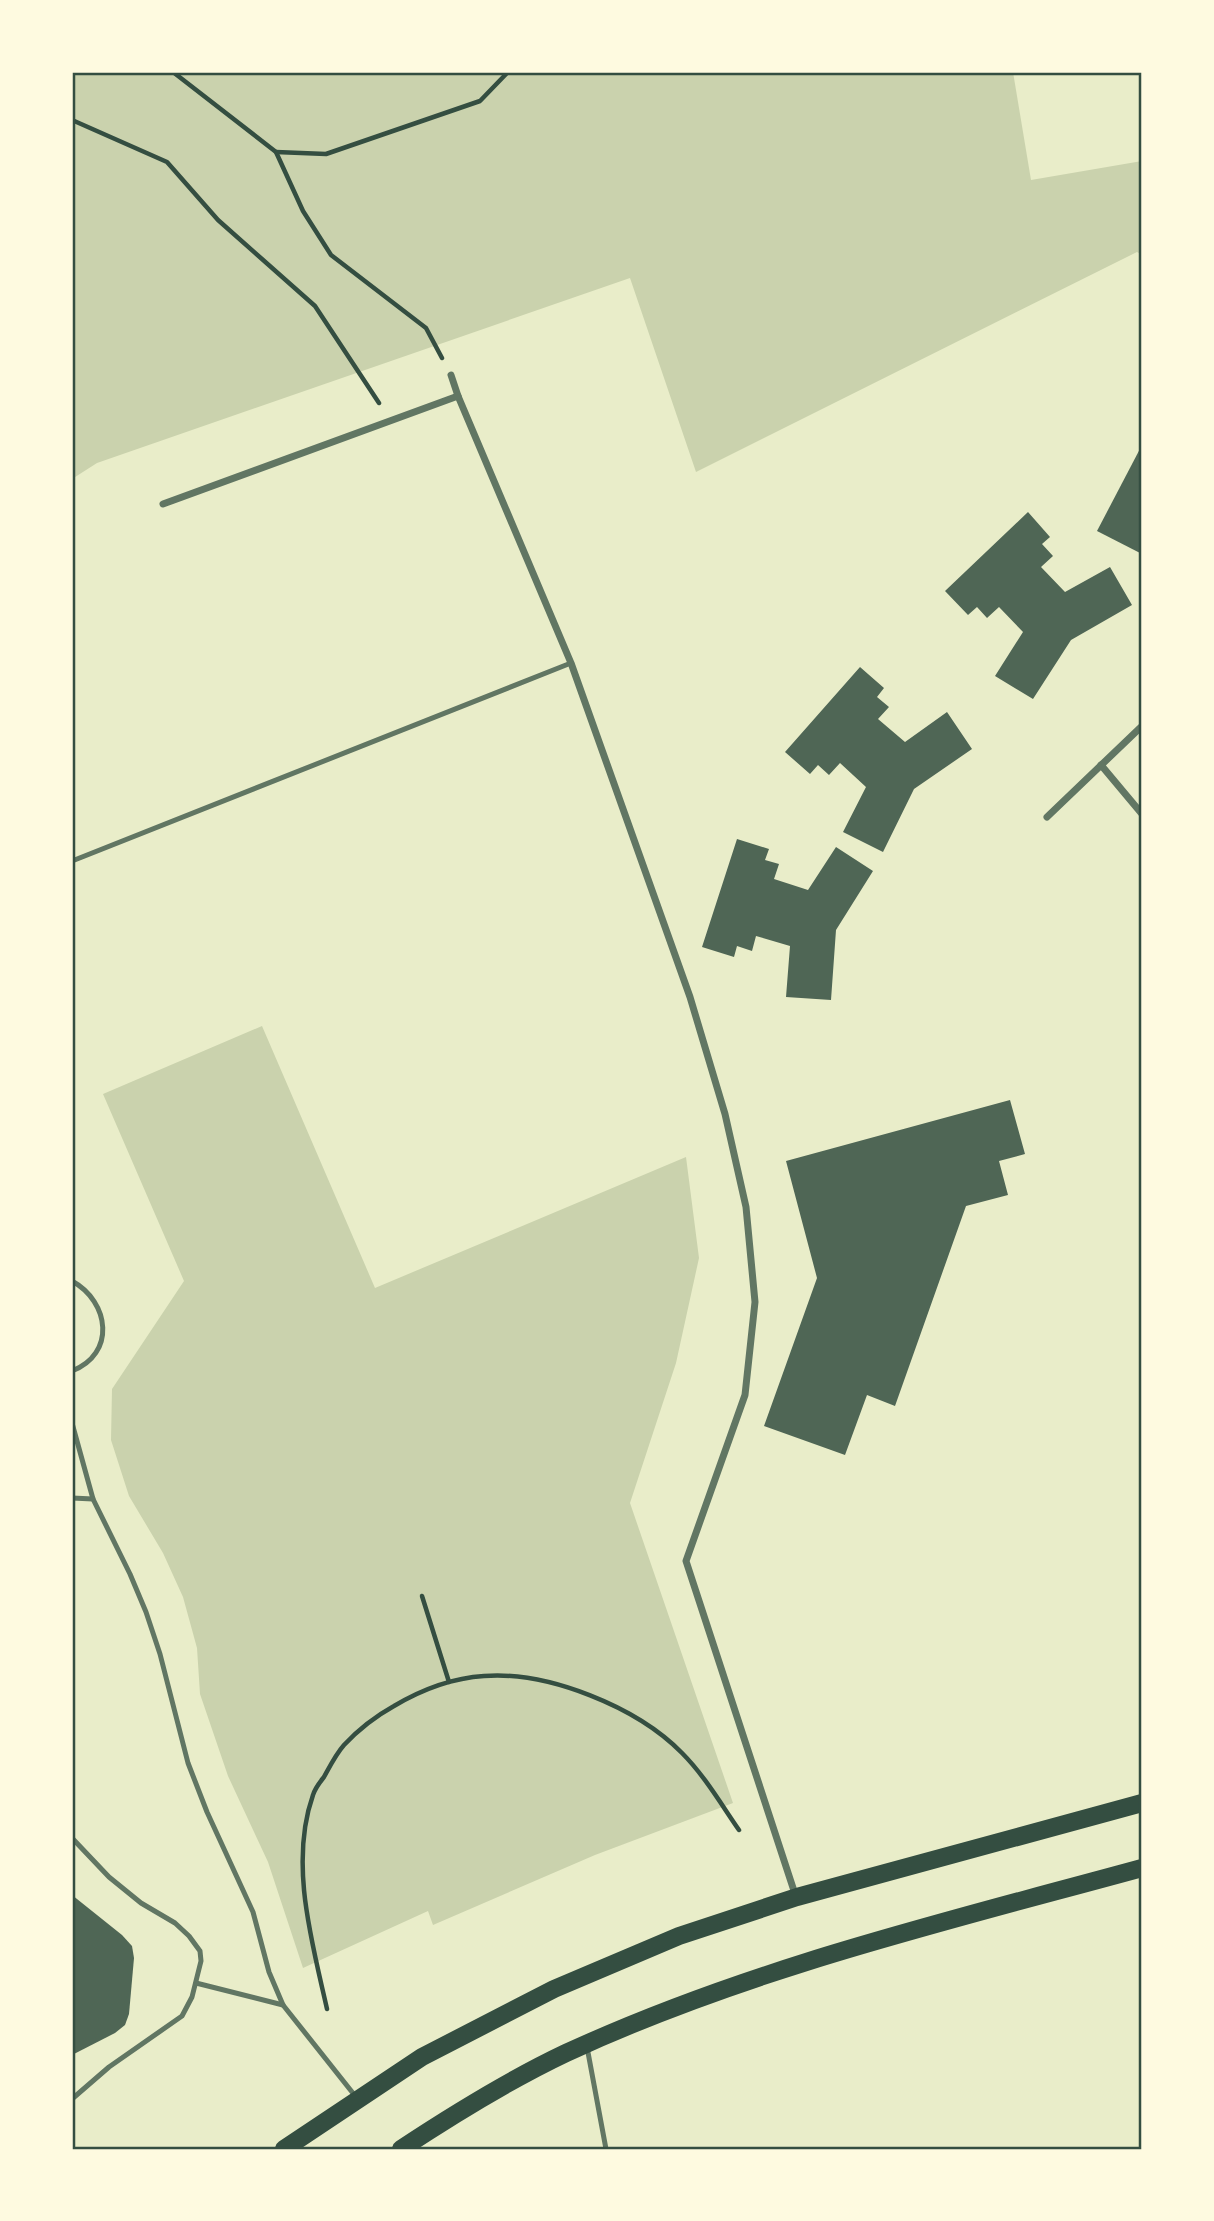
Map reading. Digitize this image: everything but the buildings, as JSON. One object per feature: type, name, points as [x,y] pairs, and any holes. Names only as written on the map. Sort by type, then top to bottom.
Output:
[{"type":"main road","points":[[284,2149],[422,2057],[554,1989],[679,1936],[797,1897],[1142,1803]]},
{"type":"main road","points":[[401,2149],[454,2115],[564,2054],[692,2000],[830,1953],[1142,1868]]},
{"type":"street","points":[[451,375],[571,663],[690,997],[725,1114],[746,1207],[755,1302],[745,1395],[686,1561],[797,1897]]},
{"type":"street","points":[[163,504],[458,396]]},
{"type":"street","points":[[1047,817],[1142,726]]},
{"type":"street","points":[[1101,765],[1142,814]]},
{"type":"lane","points":[[72,861],[571,663]]},
{"type":"lane","points":[[72,1281],[95,1299],[102,1314],[103,1330],[99,1346],[89,1360],[72,1371]]},
{"type":"lane","points":[[72,1423],[93,1499],[146,1612],[160,1654],[188,1763],[207,1812],[253,1912],[269,1972],[283,2005],[358,2100]]},
{"type":"lane","points":[[72,1498],[93,1499]]},
{"type":"lane","points":[[72,1838],[109,1877],[141,1903],[175,1923],[195,1942],[201,1961],[189,2007],[182,2016],[109,2067],[72,2099]]},
{"type":"lane","points":[[196,1983],[283,2005]]},
{"type":"lane","points":[[587,2044],[606,2149]]},
{"type":"path","points":[[173,72],[276,152],[303,211],[331,256],[426,328],[451,375]]},
{"type":"path","points":[[276,152],[326,154],[480,101],[508,72]]},
{"type":"path","points":[[72,120],[167,162],[218,220],[314,306],[391,421]]},
{"type":"path","points":[[422,1596],[449,1682]]},
{"type":"path","points":[[327,2010],[304,1886],[303,1842],[313,1793],[343,1746],[380,1714],[415,1694],[449,1682],[483,1676],[525,1677],[565,1687],[612,1705],[650,1727],[682,1752],[739,1830]]},
{"type":"green space","points":[[72,72],[1013,72],[1031,180],[1142,161],[1142,255],[1137,252],[696,472],[630,278],[97,463],[72,479]]},
{"type":"green space","points":[[262,1026],[375,1288],[686,1157],[699,1258],[676,1363],[630,1503],[733,1803],[595,1855],[433,1925],[428,1911],[303,1968],[268,1862],[228,1776],[200,1694],[197,1648],[183,1597],[163,1553],[129,1496],[111,1440],[112,1389],[184,1281],[103,1094]]}]
